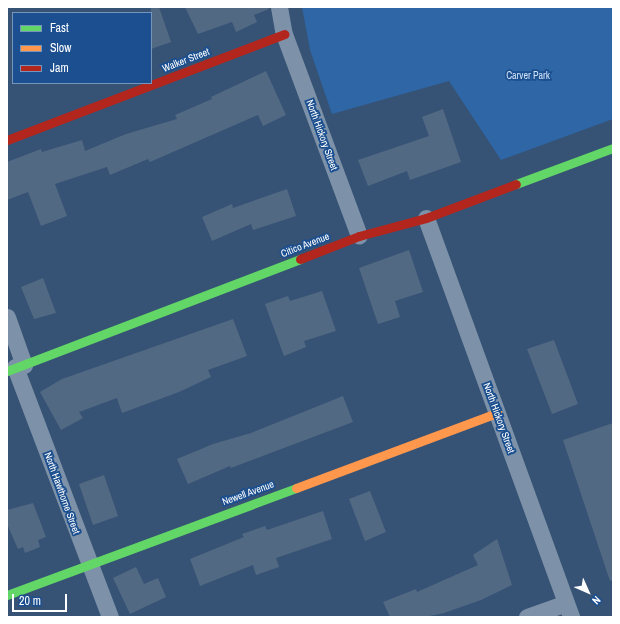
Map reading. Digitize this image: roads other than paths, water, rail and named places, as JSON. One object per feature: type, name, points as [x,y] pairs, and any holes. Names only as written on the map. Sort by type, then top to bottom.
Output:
[{"type":"street","name":"North Hickory Street","points":[[279,7],[284,34],[359,236]]},
{"type":"street","name":"Walker Street","points":[[7,140],[284,34]]},
{"type":"street","name":"Citico Avenue","points":[[15,368],[359,236],[426,218],[613,148]]},
{"type":"street","name":"North Hickory Street","points":[[426,218],[568,610]]},
{"type":"street","name":"North Hawthorne Street","points":[[7,317],[15,368],[88,564],[110,617]]},
{"type":"street","name":"Newell Avenue","points":[[7,595],[497,413]]},
{"type":"street","points":[[527,617],[568,610]]},
{"type":"park label","name":"Carver Park","points":[[528,76]]}]
